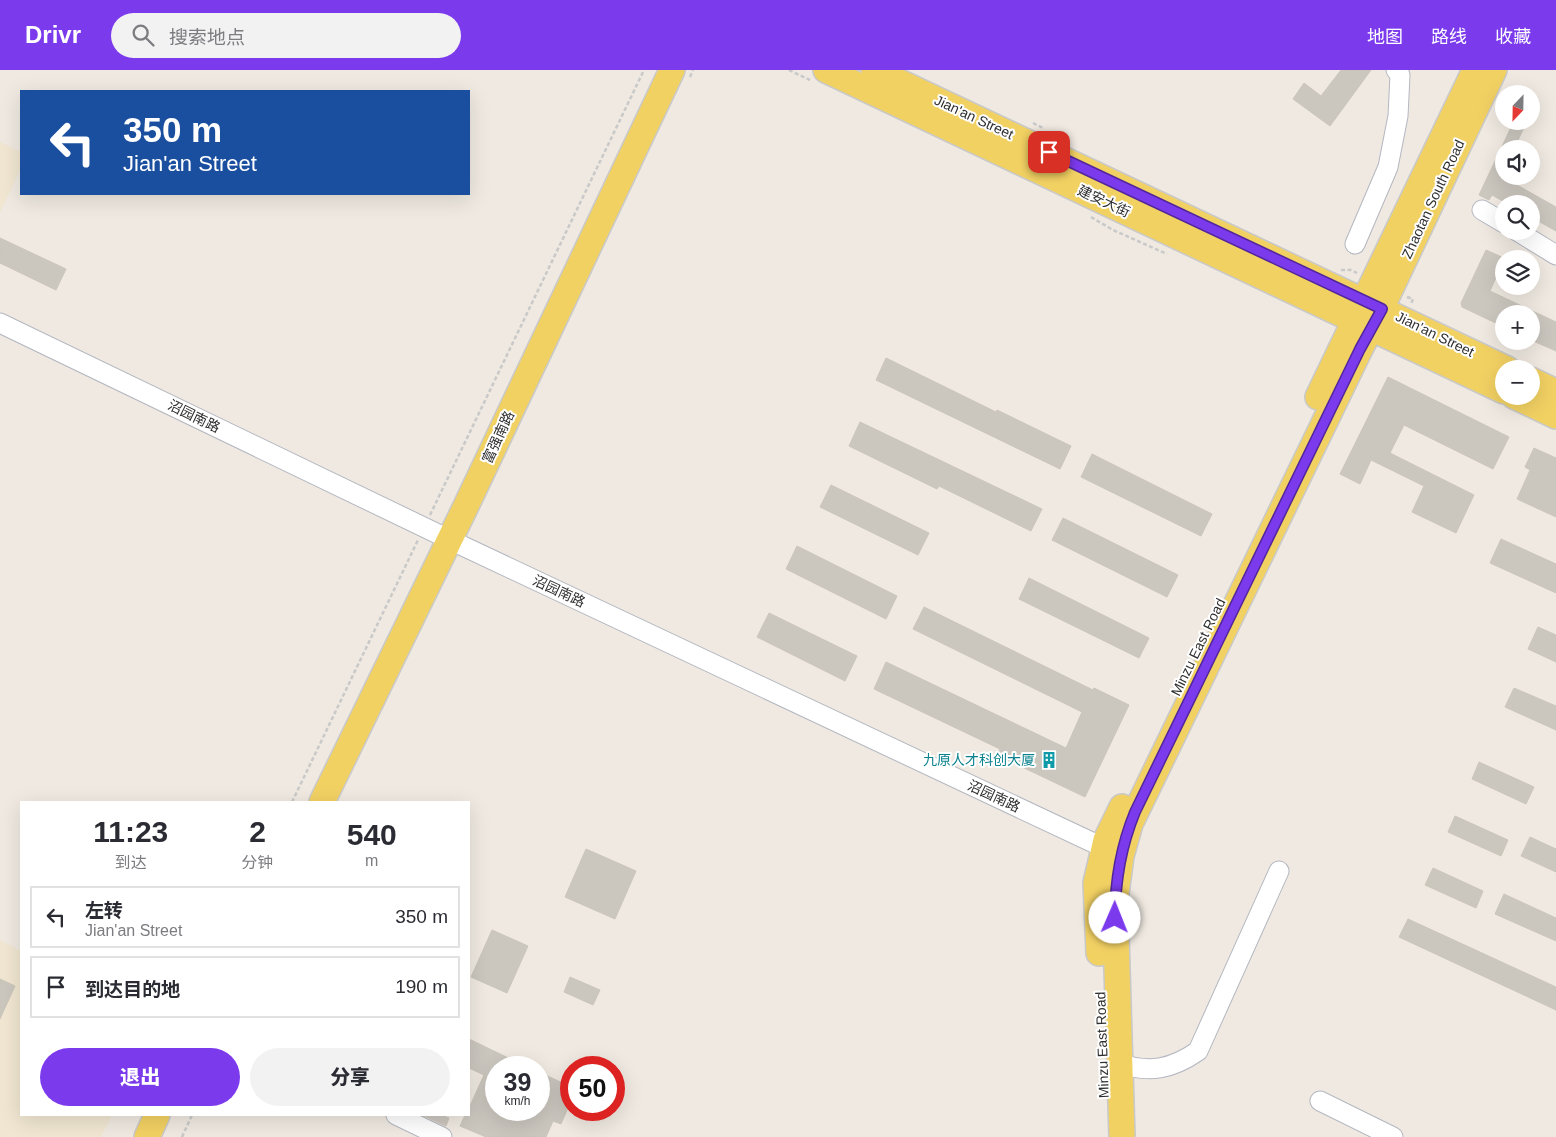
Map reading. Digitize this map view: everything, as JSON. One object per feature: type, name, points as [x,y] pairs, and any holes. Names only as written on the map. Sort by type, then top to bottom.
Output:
[{"type":"main road","name":"富强南路","points":[[307,801],[657,70]]},
{"type":"main road","name":"富强南路","points":[[322,801],[436,533],[672,70]]},
{"type":"main road","name":"建安大街","points":[[826,70],[1371,318]]},
{"type":"main road","name":"Jian'an Street","points":[[874,70],[1371,318],[1495,386]]},
{"type":"main road","name":"Zhaotan South Road","points":[[1371,318],[1475,70]]},
{"type":"main road","name":"Zhaotan South Road","points":[[1371,318],[1494,70]]},
{"type":"main road","name":"Jian'an Street","points":[[1371,318],[1495,364]]},
{"type":"main road","name":"Minzu East Road","points":[[1106,1137],[1096,884],[1135,812],[1262,551],[1371,318]]},
{"type":"main road","name":"Minzu East Road","points":[[1122,1137],[1115,910],[1117,877],[1113,852],[1106,840],[1371,318]]},
{"type":"main road","points":[[1540,384],[1556,392]]},
{"type":"main road","points":[[1533,405],[1556,416]]},
{"type":"main road","points":[[147,1137],[157,1116]]},
{"type":"main road","points":[[162,1137],[172,1116]]},
{"type":"street","points":[[1355,244],[1388,167],[1398,116],[1400,75],[1396,70]]},
{"type":"street","points":[[1482,210],[1495,218]]},
{"type":"street","points":[[1531,240],[1556,255]]},
{"type":"street","name":"沼园南路","points":[[0,323],[436,533],[1113,852]]},
{"type":"street","points":[[1119,1063],[1136,1069],[1161,1069],[1184,1061],[1198,1051],[1279,871]]},
{"type":"street","points":[[1320,1101],[1393,1137]]},
{"type":"street","points":[[398,1116],[442,1137]]},
{"type":"path","points":[[293,801],[436,533],[644,70]]},
{"type":"path","points":[[182,1137],[192,1116]]},
{"type":"shaded area","points":[[0,142],[20,152],[20,170],[0,213]]},
{"type":"shaded area","points":[[0,940],[20,950],[20,1116],[112,1116],[101,1137],[0,1137]]},
{"type":"building","points":[[1341,70],[1371,70],[1330,126],[1293,99],[1304,83],[1321,96]]},
{"type":"building","points":[[1510,130],[1523,130],[1518,140],[1505,140]]},
{"type":"building","points":[[1495,161],[1495,185],[1517,185],[1535,195],[1495,195],[1495,197],[1492,195],[1489,200],[1479,195]]},
{"type":"building","points":[[1540,198],[1556,207],[1556,231],[1540,222]]},
{"type":"building","points":[[0,238],[66,269],[56,290],[0,263]]},
{"type":"building","points":[[1486,250],[1495,254],[1495,280],[1490,291],[1520,305],[1495,305],[1495,323],[1462,307],[1461,303]]},
{"type":"building","points":[[1540,314],[1556,322],[1556,351],[1540,344]]},
{"type":"building","points":[[886,358],[996,412],[997,410],[1071,446],[1060,469],[876,380]]},
{"type":"building","points":[[1388,377],[1509,437],[1493,469],[1404,425],[1390,453],[1474,495],[1456,533],[1412,512],[1424,486],[1371,460],[1360,484],[1340,474]]},
{"type":"building","points":[[860,422],[1042,509],[1031,531],[939,486],[937,489],[849,446]]},
{"type":"building","points":[[1534,448],[1556,458],[1556,517],[1517,499],[1530,470],[1525,467]]},
{"type":"building","points":[[1092,454],[1212,514],[1201,536],[1081,477]]},
{"type":"building","points":[[831,485],[929,533],[918,555],[820,507]]},
{"type":"building","points":[[1063,518],[1178,575],[1167,597],[1052,540]]},
{"type":"building","points":[[1501,539],[1556,564],[1556,593],[1490,563]]},
{"type":"building","points":[[797,546],[897,596],[886,619],[786,569]]},
{"type":"building","points":[[1029,578],[1149,638],[1139,658],[1019,599]]},
{"type":"building","points":[[924,607],[1093,690],[1094,688],[1129,705],[1085,797],[997,755],[1000,749],[874,689],[886,662],[1066,748],[1082,712],[913,629]]},
{"type":"building","points":[[769,613],[857,656],[845,681],[757,637]]},
{"type":"building","points":[[1538,627],[1556,635],[1556,662],[1528,649]]},
{"type":"building","points":[[1514,688],[1556,706],[1556,730],[1505,707]]},
{"type":"building","points":[[1479,762],[1534,787],[1526,804],[1472,779]]},
{"type":"building","points":[[1455,816],[1508,840],[1501,856],[1448,832]]},
{"type":"building","points":[[1530,837],[1556,849],[1556,872],[1521,856]]},
{"type":"building","points":[[586,849],[636,871],[615,919],[565,897]]},
{"type":"building","points":[[1433,868],[1483,891],[1476,908],[1425,885]]},
{"type":"building","points":[[1504,894],[1556,918],[1556,941],[1495,914]]},
{"type":"building","points":[[1408,919],[1556,987],[1556,1010],[1399,937]]},
{"type":"building","points":[[492,930],[528,946],[507,993],[471,977]]},
{"type":"building","points":[[570,977],[600,990],[593,1005],[564,992]]},
{"type":"building","points":[[0,979],[15,986],[0,1019]]},
{"type":"building","points":[[470,1039],[504,1056],[485,1056],[485,1121],[550,1121],[550,1077],[560,1082],[560,1121],[562,1121],[561,1124],[553,1121],[546,1137],[486,1137],[460,1126],[465,1116],[470,1116],[470,1106],[484,1075],[470,1068]]},
{"type":"building","points":[[424,1116],[444,1116],[449,1118],[446,1126]]},
{"type":"place","name":"九原人才科创大厦","points":[[1049,760]]},
{"type":"route","points":[[1049,152],[1382,309],[1360,349],[1135,812],[1126,837],[1117,877],[1115,918]]}]
